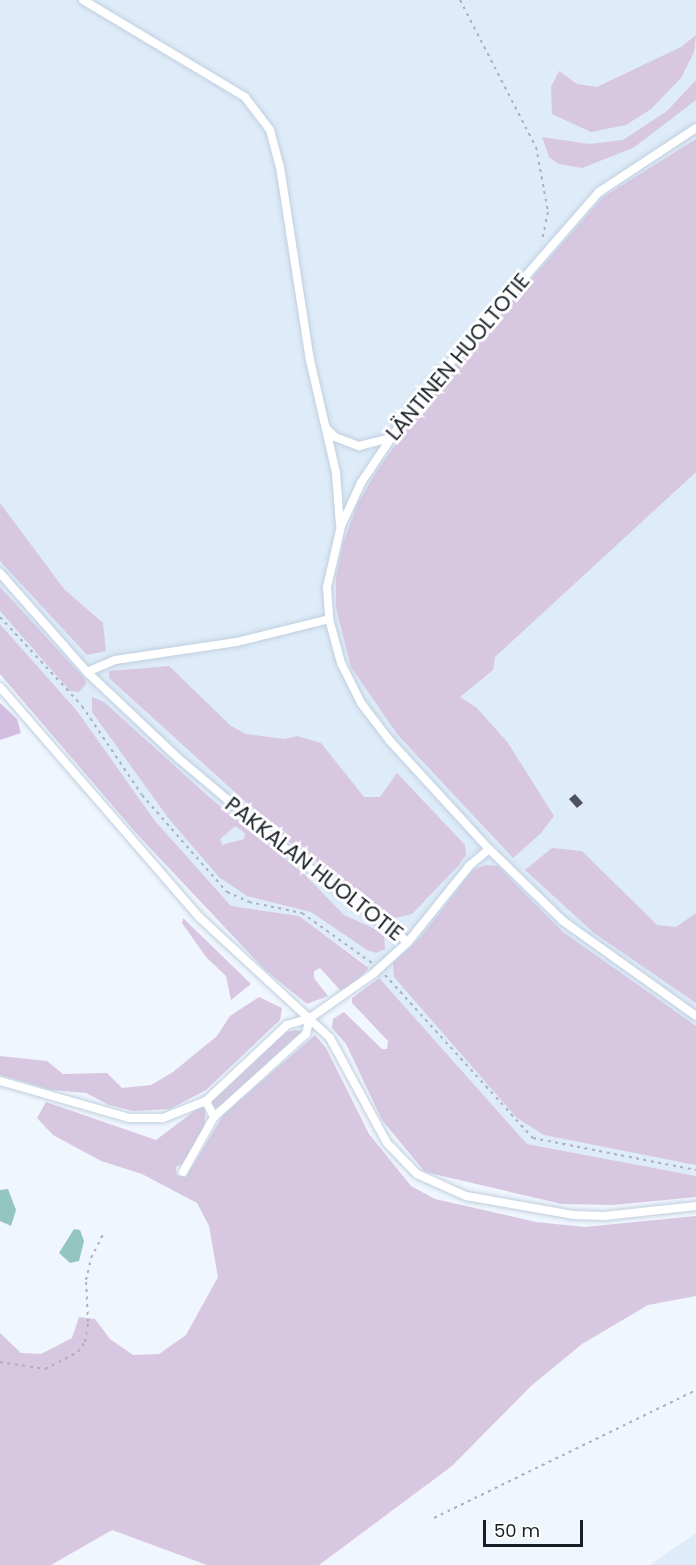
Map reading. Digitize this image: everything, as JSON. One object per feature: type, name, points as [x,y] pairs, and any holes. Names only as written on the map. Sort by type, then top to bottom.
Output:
[{"type":"lane","points":[[83,0],[228,85],[262,116],[280,167],[310,360],[336,473],[341,526]]},
{"type":"lane","name":"LÄNTINEN HUOLTOTIE","points":[[696,128],[599,192],[414,404],[389,438],[341,526],[327,587],[328,619],[341,663],[361,703],[412,767],[489,849],[563,921],[696,1016]]},
{"type":"lane","points":[[324,425],[335,437],[359,446],[389,438]]},
{"type":"lane","name":"PAKKALAN HUOLTOTIE","points":[[0,573],[87,672],[241,813],[408,942],[379,968],[310,1018]]},
{"type":"lane","points":[[87,672],[115,660],[237,642],[328,619]]},
{"type":"lane","points":[[0,687],[199,917],[310,1018],[342,1055],[387,1143],[417,1173],[441,1187],[574,1215],[636,1214],[696,1206]]},
{"type":"lane","points":[[408,942],[469,866],[489,849]]},
{"type":"lane","points":[[0,1081],[129,1118],[163,1119],[206,1101],[287,1025],[310,1018]]},
{"type":"lane","points":[[183,1172],[214,1117],[306,1034],[310,1018]]},
{"type":"lane","points":[[206,1101],[214,1117]]},
{"type":"path","points":[[460,0],[536,147],[548,212],[537,261]]},
{"type":"path","points":[[0,617],[82,706],[142,795],[227,892],[249,902],[302,913],[379,968],[533,1138],[696,1170]]},
{"type":"path","points":[[0,1362],[45,1369],[78,1352],[85,1341],[88,1322],[86,1280],[91,1258],[104,1233]]},
{"type":"path","points":[[434,1518],[696,1390]]},
{"type":"shaded area","points":[[0,0],[696,0],[696,1176],[527,1144],[366,964],[299,916],[231,907],[155,821],[88,727],[0,623]]},
{"type":"shaded area","points":[[696,35],[694,52],[681,78],[651,109],[626,125],[591,132],[552,114],[551,87],[559,71],[577,84],[597,87],[681,47]]},
{"type":"shaded area","points":[[696,80],[696,100],[633,148],[582,168],[559,164],[549,157],[542,137],[589,144],[623,140],[667,111]]},
{"type":"shaded area","points":[[696,139],[696,472],[495,657],[493,670],[460,697],[477,708],[508,743],[554,816],[541,833],[513,858],[397,734],[351,667],[336,608],[336,576],[343,543],[358,503],[378,469],[446,376],[603,197]]},
{"type":"shaded area","points":[[0,503],[64,589],[103,623],[106,651],[87,655],[0,561]]},
{"type":"shaded area","points":[[0,587],[85,679],[86,684],[79,692],[70,691],[0,611]]},
{"type":"shaded area","points":[[0,624],[77,711],[155,821],[231,906],[299,916],[369,968],[349,988],[340,990],[320,968],[314,971],[314,978],[328,996],[307,1004],[265,970],[136,833],[0,674]]},
{"type":"shaded area","points":[[169,666],[231,726],[246,734],[285,739],[297,736],[321,743],[364,797],[380,797],[397,773],[465,845],[466,855],[412,914],[395,918],[389,915],[292,844],[109,678],[109,671]]},
{"type":"shaded area","points":[[92,697],[104,702],[210,798],[304,874],[344,915],[384,933],[385,949],[376,953],[367,950],[311,912],[247,896],[219,877],[169,819],[92,712]],"holes":[[[235,826],[245,833],[244,839],[222,845],[220,839]]]},
{"type":"shaded area","points":[[0,703],[17,719],[21,733],[0,740]]},
{"type":"shaded area","points":[[552,848],[582,851],[657,925],[676,927],[696,913],[696,1003],[594,933],[525,870]]},
{"type":"shaded area","points":[[485,865],[498,866],[563,932],[696,1026],[696,1165],[544,1135],[517,1118],[394,977],[393,963],[420,938],[472,871]]},
{"type":"shaded area","points":[[183,918],[251,984],[231,1000],[226,976],[206,957],[182,923]]},
{"type":"shaded area","points":[[379,978],[527,1144],[696,1176],[696,1197],[613,1205],[562,1204],[425,1172],[382,1120],[346,1044],[332,1028],[333,1019],[344,1012],[382,1049],[387,1049],[388,1041],[352,1003],[352,998]]},
{"type":"shaded area","points":[[259,997],[282,1008],[280,1020],[206,1090],[170,1109],[133,1111],[109,1105],[86,1093],[51,1090],[0,1075],[0,1056],[47,1061],[63,1074],[107,1073],[122,1088],[151,1085],[173,1072],[217,1036],[230,1016]]},
{"type":"shaded area","points":[[302,1031],[218,1108],[212,1106],[213,1099],[286,1032]]},
{"type":"shaded area","points":[[315,1035],[326,1048],[369,1134],[411,1186],[435,1199],[536,1222],[585,1227],[696,1216],[696,1296],[648,1305],[582,1344],[531,1386],[452,1466],[319,1565],[207,1565],[112,1530],[51,1565],[0,1565],[0,1333],[21,1353],[41,1354],[72,1338],[79,1317],[95,1319],[110,1339],[133,1355],[159,1354],[186,1335],[218,1277],[209,1226],[197,1203],[142,1174],[101,1161],[53,1135],[37,1118],[46,1102],[156,1140],[201,1106],[205,1109],[205,1126],[182,1164],[176,1167],[177,1175],[186,1177],[224,1114]]},
{"type":"shaded area","points":[[8,1189],[16,1210],[11,1226],[0,1221],[0,1190]]},
{"type":"shaded area","points":[[74,1229],[80,1230],[84,1241],[79,1261],[70,1263],[59,1253]]},
{"type":"shaded area","points":[[696,1533],[696,1565],[650,1565]]},
{"type":"building","points":[[575,794],[583,803],[577,808],[569,799]]}]
